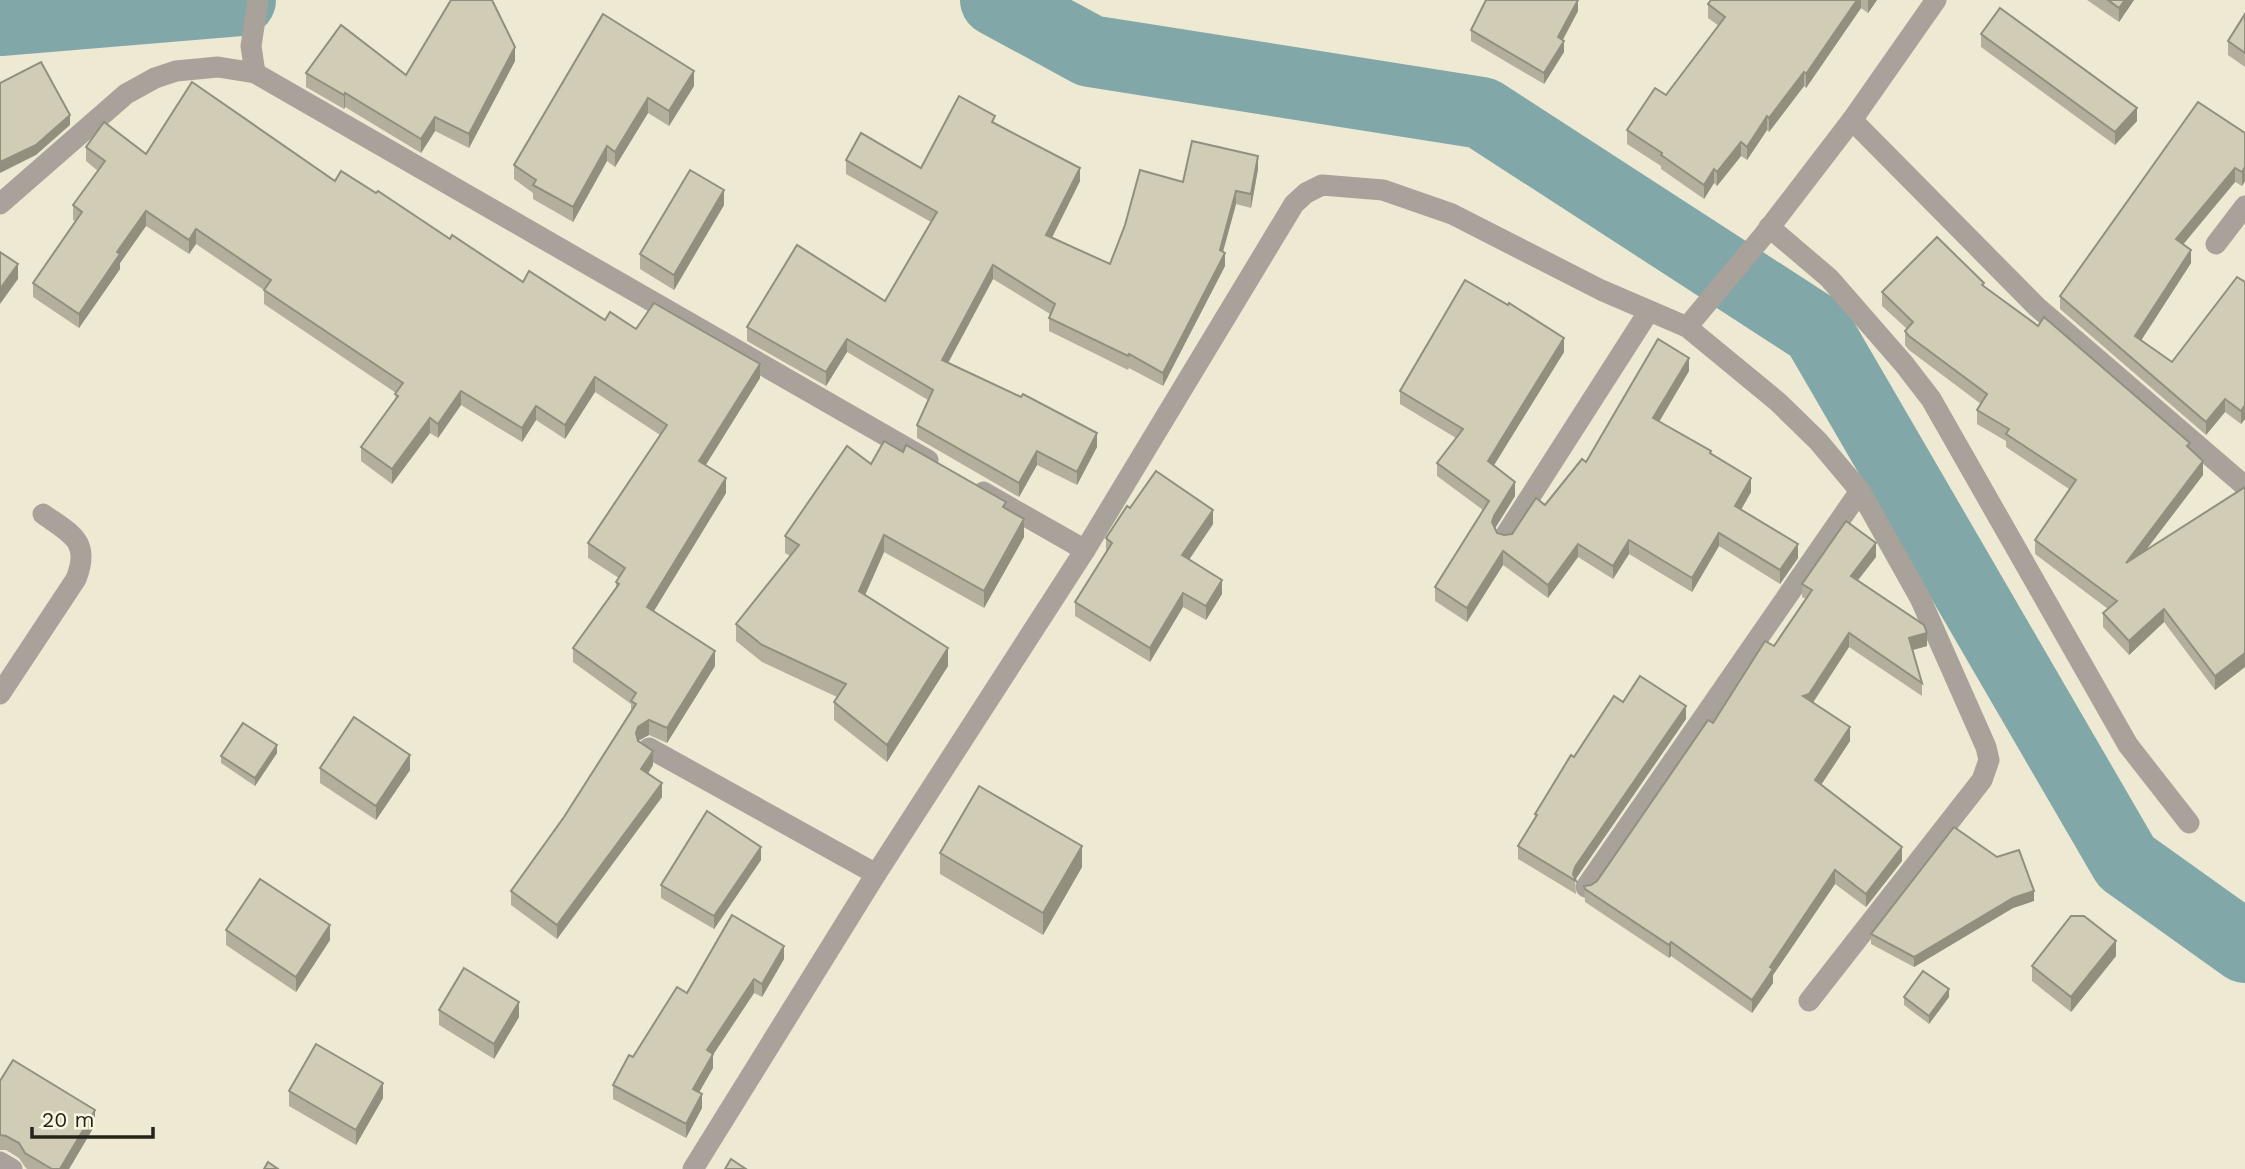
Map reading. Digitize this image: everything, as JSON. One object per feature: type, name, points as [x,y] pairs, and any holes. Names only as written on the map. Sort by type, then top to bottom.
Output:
[{"type":"street","points":[[256,73],[251,46],[258,0]]},
{"type":"street","points":[[1692,319],[1755,245],[1852,120],[1936,0]]},
{"type":"street","points":[[0,204],[126,94],[155,78],[176,71],[218,67],[256,73],[940,467]]},
{"type":"street","points":[[1852,120],[2036,307],[2245,486]]},
{"type":"street","points":[[694,1169],[876,874],[1084,550],[1294,204],[1314,187],[1322,184],[1383,190],[1452,214],[1649,311],[1692,319],[1818,441],[1860,491],[1920,598],[1986,747],[1989,760],[1982,780],[1809,1001]]},
{"type":"street","points":[[2216,244],[2245,206]]},
{"type":"street","points":[[1769,226],[1829,278],[1931,399],[2128,745],[2189,822]]},
{"type":"street","points":[[1505,536],[1649,311]]},
{"type":"street","points":[[964,481],[1084,550]]},
{"type":"street","points":[[1586,887],[1860,491]]},
{"type":"street","points":[[0,694],[76,579],[82,565],[78,540],[43,514]]},
{"type":"street","points":[[649,748],[876,874]]},
{"type":"street","points":[[0,1162],[12,1169]]},
{"type":"building","points":[[451,0],[492,0],[515,47],[469,134],[435,117],[421,139],[306,73],[341,25],[406,75]]},
{"type":"building","points":[[1486,0],[1578,0],[1558,37],[1564,41],[1544,73],[1471,30]]},
{"type":"building","points":[[1711,0],[1857,0],[1806,74],[1804,72],[1769,118],[1767,116],[1747,147],[1741,142],[1717,172],[1714,169],[1704,185],[1627,130],[1655,88],[1666,95],[1725,17],[1708,4]]},
{"type":"building","points":[[2108,0],[2125,0],[2119,8]]},
{"type":"building","points":[[2000,8],[2137,108],[2115,132],[1981,34]]},
{"type":"building","points":[[603,14],[694,71],[669,111],[648,98],[615,152],[607,146],[573,207],[533,185],[536,180],[514,165]]},
{"type":"building","points":[[2245,14],[2245,53],[2228,41]]},
{"type":"building","points":[[41,62],[70,115],[36,145],[0,162],[0,83]]},
{"type":"building","points":[[192,82],[335,181],[341,171],[376,193],[378,191],[450,239],[452,235],[523,282],[529,271],[605,320],[610,312],[636,329],[654,303],[760,364],[699,461],[726,478],[647,607],[715,651],[667,728],[649,720],[638,727],[638,741],[653,751],[641,769],[662,783],[557,925],[511,891],[564,817],[636,704],[631,701],[636,693],[573,648],[619,584],[616,582],[625,568],[588,543],[667,425],[595,377],[565,425],[536,406],[522,428],[461,391],[438,424],[430,418],[392,469],[361,447],[398,396],[395,394],[403,383],[264,290],[271,280],[196,229],[189,240],[146,211],[79,314],[33,283],[82,212],[73,205],[105,161],[86,147],[104,122],[146,154]]},
{"type":"building","points":[[959,96],[995,116],[992,122],[1080,168],[1046,235],[1110,264],[1125,225],[1140,170],[1183,182],[1192,141],[1258,156],[1251,194],[1236,191],[1220,250],[1225,253],[1163,373],[1129,354],[1128,356],[1049,318],[1055,304],[993,265],[942,360],[1021,397],[1023,394],[1097,433],[1077,472],[1037,451],[1019,483],[917,425],[933,390],[847,339],[826,372],[747,327],[797,245],[885,301],[937,212],[846,160],[861,133],[921,168]]},
{"type":"building","points":[[2198,102],[2245,133],[2245,167],[2242,172],[2235,168],[2176,239],[2191,250],[2135,336],[2172,362],[2237,277],[2245,282],[2245,405],[2241,411],[2225,399],[2206,422],[2060,296]]},
{"type":"building","points":[[690,170],[724,190],[674,275],[640,254]]},
{"type":"building","points":[[1937,237],[1984,283],[1982,285],[2038,326],[2044,317],[2190,443],[2187,446],[2203,461],[2126,563],[2245,487],[2245,653],[2215,676],[2164,609],[2129,641],[2103,613],[2117,601],[2035,540],[2076,480],[2006,434],[2009,429],[1977,410],[1987,394],[1909,336],[1905,331],[1913,322],[1882,292]]},
{"type":"building","points":[[0,252],[18,264],[0,289]]},
{"type":"building","points":[[1465,280],[1508,305],[1509,303],[1564,338],[1488,461],[1515,482],[1494,516],[1492,522],[1497,533],[1512,534],[1536,498],[1545,505],[1582,459],[1586,462],[1658,339],[1689,358],[1653,418],[1711,451],[1710,453],[1751,478],[1735,506],[1798,544],[1780,570],[1719,533],[1692,578],[1629,540],[1613,566],[1578,544],[1548,585],[1503,551],[1467,608],[1435,587],[1489,501],[1437,463],[1463,429],[1400,391]]},
{"type":"building","points":[[884,441],[903,452],[906,445],[1006,502],[1003,507],[1024,519],[984,591],[884,535],[859,591],[948,648],[887,745],[834,702],[846,684],[762,645],[736,624],[799,545],[785,536],[847,446],[871,464]]},
{"type":"building","points":[[1156,471],[1213,510],[1182,555],[1222,580],[1206,606],[1183,593],[1150,648],[1075,602],[1112,543],[1106,538],[1127,506],[1130,508]]},
{"type":"building","points":[[1846,521],[1876,543],[1851,576],[1924,625],[1927,633],[1909,638],[1922,683],[1849,633],[1809,694],[1803,696],[1850,727],[1815,780],[1902,847],[1866,894],[1835,870],[1770,967],[1773,969],[1752,1000],[1671,942],[1669,945],[1584,886],[1597,881],[1708,720],[1713,723],[1765,641],[1774,646],[1812,590],[1802,584]]},
{"type":"building","points":[[1640,676],[1686,706],[1575,867],[1573,874],[1576,881],[1518,846],[1571,755],[1574,757],[1614,696],[1623,702]]},
{"type":"building","points":[[354,717],[410,755],[376,806],[320,768]]},
{"type":"building","points":[[243,723],[277,745],[255,778],[221,756]]},
{"type":"building","points":[[979,786],[1082,846],[1043,913],[940,853]]},
{"type":"building","points":[[707,811],[761,847],[714,916],[661,885]]},
{"type":"building","points":[[1954,827],[1997,857],[2019,850],[2034,891],[2013,898],[1914,957],[1871,934]]},
{"type":"building","points":[[260,879],[330,925],[296,977],[226,930]]},
{"type":"building","points":[[732,915],[784,946],[762,984],[754,979],[707,1050],[713,1054],[693,1089],[702,1094],[686,1124],[613,1085],[629,1055],[633,1057],[677,987],[687,993]]},
{"type":"building","points":[[2071,916],[2084,916],[2116,941],[2071,997],[2032,966]]},
{"type":"building","points":[[464,968],[519,1002],[494,1044],[439,1010]]},
{"type":"building","points":[[1923,971],[1949,989],[1929,1016],[1904,997]]},
{"type":"building","points":[[316,1044],[383,1083],[356,1130],[289,1091]]},
{"type":"building","points":[[13,1060],[95,1110],[60,1169],[52,1169],[25,1153],[19,1143],[0,1135],[0,1081]]},
{"type":"building","points":[[731,1159],[746,1169],[725,1169]]},
{"type":"building","points":[[268,1162],[278,1169],[264,1169]]},
{"type":"waterway","points":[[0,20],[240,0]]},
{"type":"waterway","points":[[996,0],[1090,51],[1482,113],[1817,330],[2126,862],[2245,947]]}]
